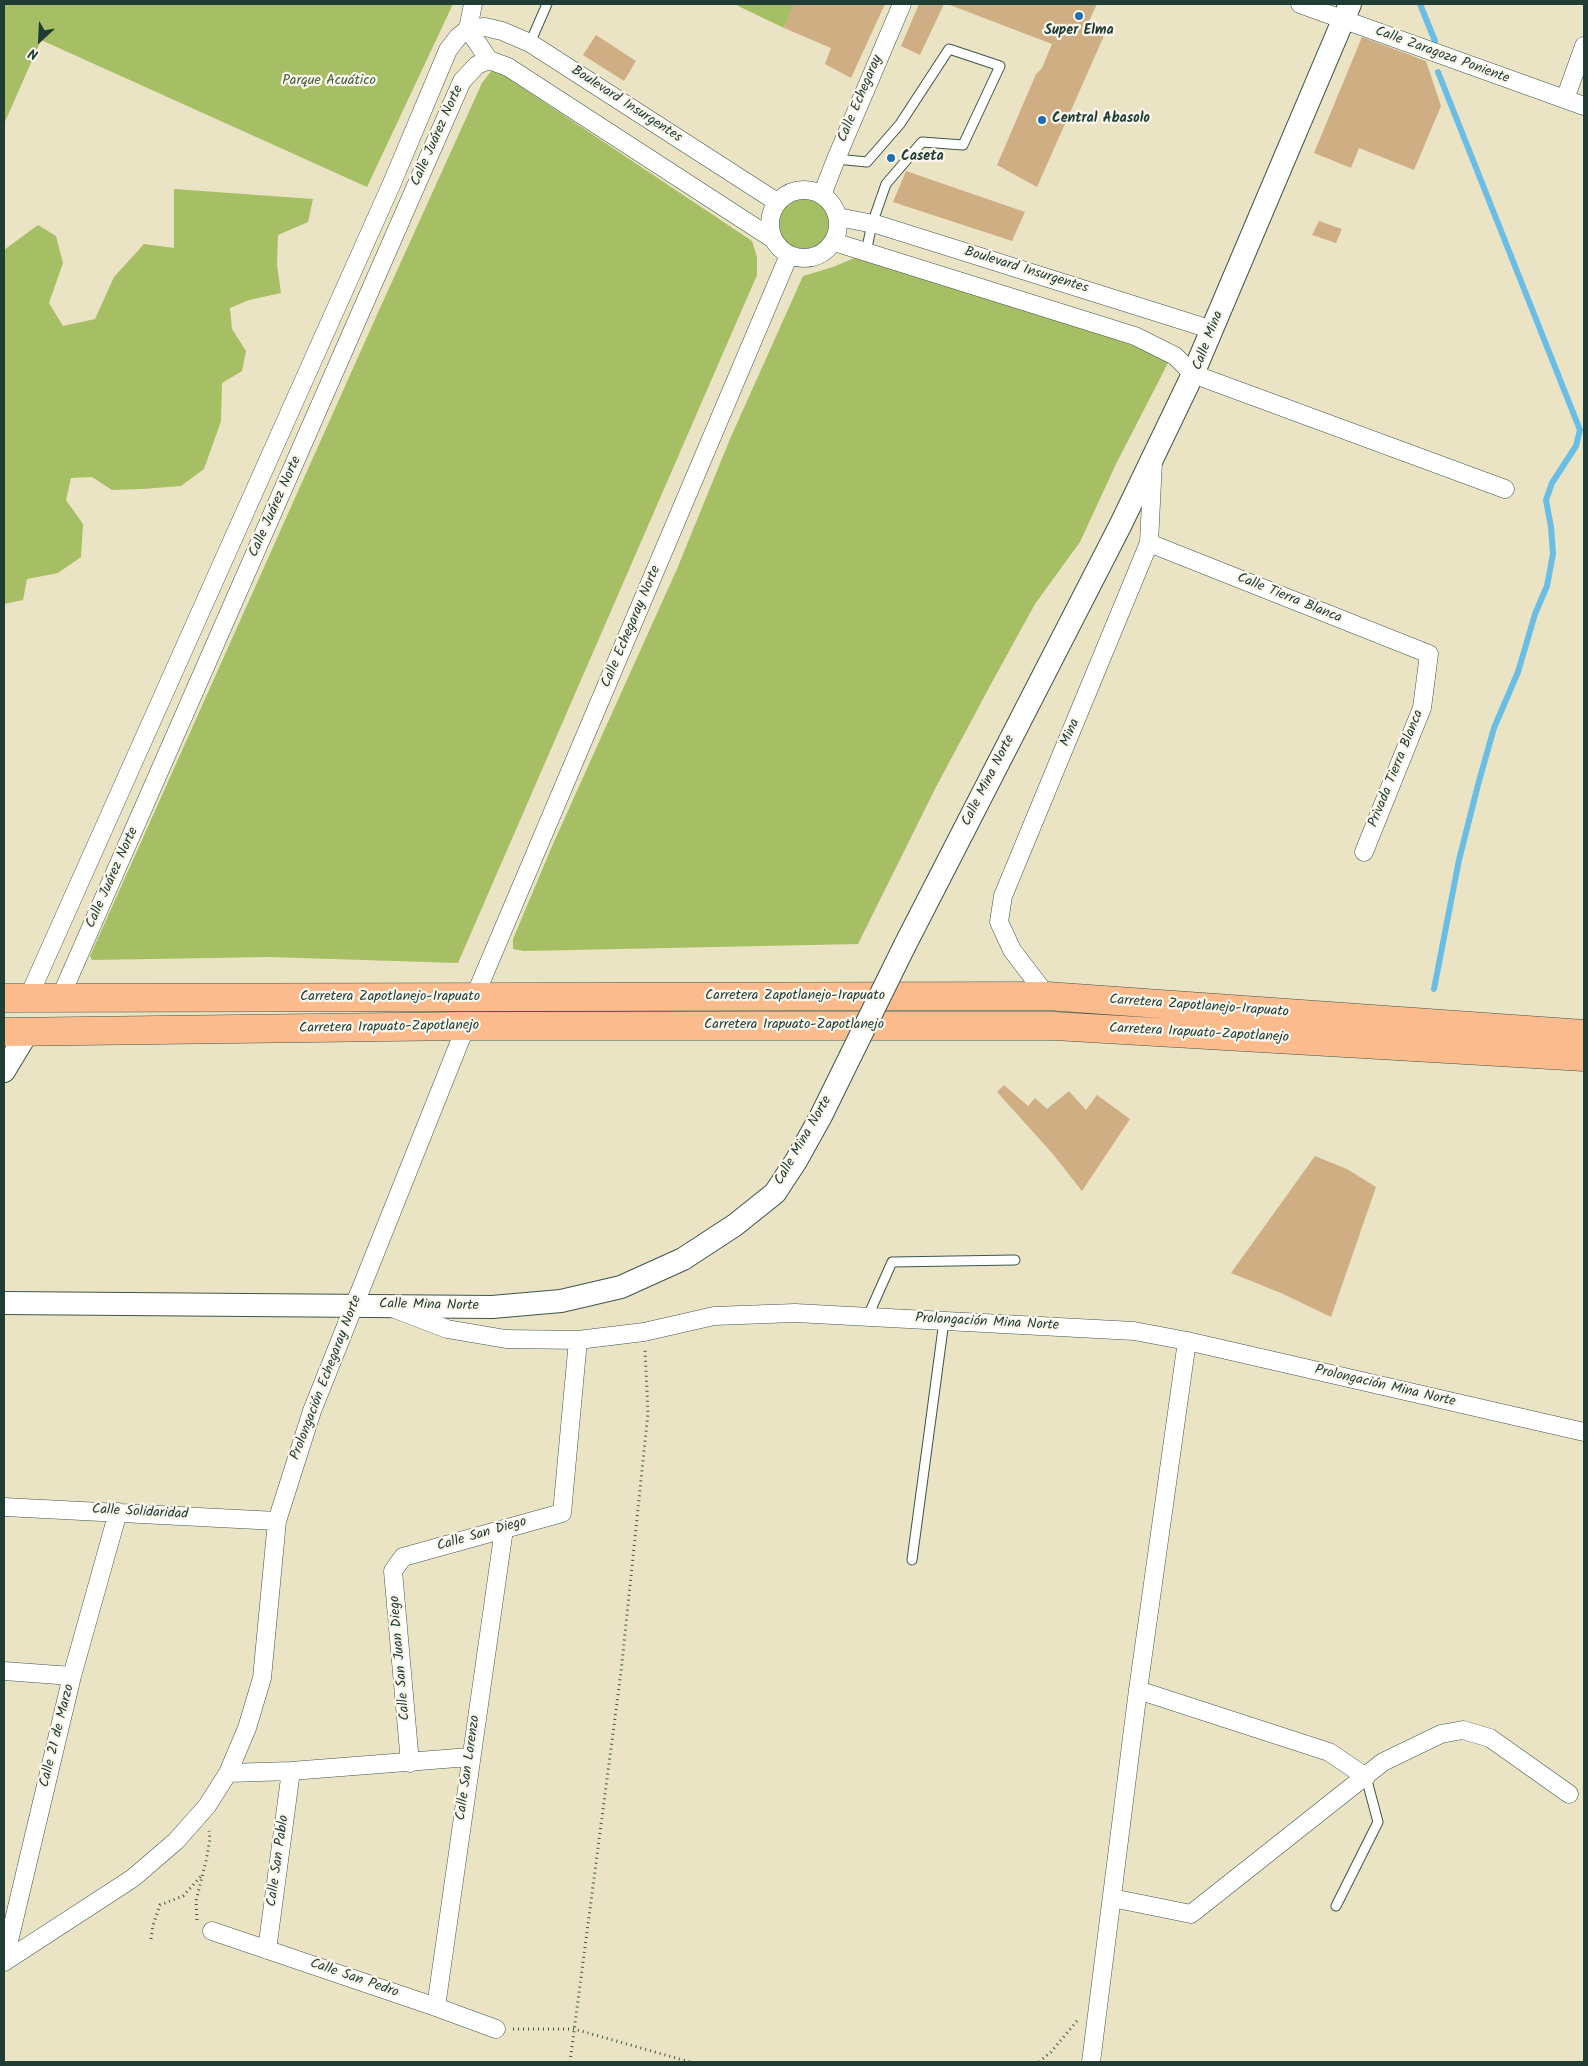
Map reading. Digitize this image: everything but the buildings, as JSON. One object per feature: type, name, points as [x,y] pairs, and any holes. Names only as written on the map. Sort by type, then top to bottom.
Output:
[{"type":"highway","name":"Carretera Zapotlanejo-Irapuato","points":[[16,998],[1047,996],[1584,1034]]},
{"type":"highway","name":"Carretera Irapuato-Zapotlanejo","points":[[15,1032],[466,1026],[1054,1026],[1584,1057]]},
{"type":"street","points":[[473,4],[468,29],[489,60],[508,67],[773,239],[789,255],[806,258],[822,254],[834,242],[838,230],[838,217],[832,204],[822,195],[807,189],[790,192],[777,202],[769,220],[773,239]]},
{"type":"street","name":"Calle Echegaray","points":[[822,195],[902,4]]},
{"type":"street","name":"Calle Zaragoza Poniente","points":[[1300,4],[1346,12],[1584,106]]},
{"type":"street","name":"Calle Mina","points":[[1346,12],[1193,374],[1505,489]]},
{"type":"street","name":"Boulevard Insurgentes","points":[[468,29],[485,27],[502,31],[530,43],[777,202]]},
{"type":"street","name":"Calle Juárez Norte","points":[[16,998],[169,682],[384,201],[448,50],[458,37],[468,29]]},
{"type":"street","points":[[1565,100],[1584,46]]},
{"type":"street","name":"Calle Juárez Norte","points":[[60,998],[462,81],[477,64],[489,60]]},
{"type":"street","name":"Boulevard Insurgentes","points":[[838,217],[872,224],[1213,330]]},
{"type":"street","points":[[834,242],[1135,336],[1175,356],[1193,374]]},
{"type":"street","name":"Calle Echegaray Norte","points":[[474,998],[789,255]]},
{"type":"street","name":"Calle Mina Norte","points":[[4,1303],[502,1306],[561,1301],[621,1287],[682,1259],[735,1225],[775,1193],[821,1116],[905,945],[1120,526],[1193,374]]},
{"type":"street","name":"Mina","points":[[1047,996],[1012,950],[998,922],[1003,896],[1149,543],[1154,457]]},
{"type":"street","name":"Calle Tierra Blanca","points":[[1149,543],[1429,654]]},
{"type":"street","name":"Privada Tierra Blanca","points":[[1364,852],[1422,708],[1429,654]]},
{"type":"street","points":[[169,682],[194,693]]},
{"type":"street","name":"Prolongación Echegaray Norte","points":[[4,1962],[133,1878],[176,1841],[207,1806],[228,1772],[246,1728],[262,1678],[277,1521],[312,1411],[466,1026]]},
{"type":"street","points":[[4,1071],[15,1032]]},
{"type":"street","name":"Prolongación Mina Norte","points":[[385,1305],[447,1329],[506,1339],[578,1340],[644,1332],[714,1316],[795,1313],[1134,1331],[1187,1341],[1584,1432]]},
{"type":"street","name":"Calle San Diego","points":[[403,1557],[562,1513],[578,1340]]},
{"type":"street","points":[[1091,2062],[1138,1690],[1187,1341]]},
{"type":"street","name":"Calle Solidaridad","points":[[4,1507],[277,1521]]},
{"type":"street","name":"Calle 21 de Marzo","points":[[4,1962],[72,1676],[118,1512]]},
{"type":"street","name":"Calle San Lorenzo","points":[[436,2007],[470,1757],[504,1529]]},
{"type":"street","name":"Calle San Juan Diego","points":[[403,1557],[393,1570],[410,1762]]},
{"type":"street","points":[[4,1671],[72,1676]]},
{"type":"street","points":[[1138,1690],[1329,1752],[1366,1776]]},
{"type":"street","points":[[1112,1898],[1191,1914],[1383,1762],[1441,1734],[1463,1730],[1490,1738],[1569,1794]]},
{"type":"street","points":[[228,1772],[291,1772],[470,1757]]},
{"type":"street","name":"Calle San Pablo","points":[[267,1950],[291,1772]]},
{"type":"street","name":"Calle San Pedro","points":[[212,1930],[496,2029]]},
{"type":"lane","points":[[530,43],[547,4]]},
{"type":"lane","points":[[836,159],[868,162],[900,124],[949,48],[1000,66],[963,145],[922,142],[886,184],[872,224],[866,252]]},
{"type":"lane","points":[[868,1316],[892,1262],[1015,1260]]},
{"type":"lane","points":[[912,1560],[944,1321]]},
{"type":"lane","points":[[1336,1906],[1378,1822],[1366,1776]]},
{"type":"path","points":[[570,2062],[621,1672],[648,1412],[644,1332]]},
{"type":"path","points":[[207,1806],[210,1839],[196,1901],[196,1920],[212,1930]]},
{"type":"path","points":[[151,1940],[153,1925],[160,1905],[183,1896],[203,1874]]},
{"type":"path","points":[[1039,2062],[1051,2052],[1100,1992]]},
{"type":"path","points":[[496,2029],[574,2029],[690,2062]]},
{"type":"green space","name":"Parque Acuático","points":[[4,4],[453,4],[367,187],[41,40],[4,124]]},
{"type":"green space","points":[[734,4],[795,4],[784,28]]},
{"type":"green space","points":[[492,70],[505,76],[752,241],[757,257],[757,275],[458,963],[269,957],[92,960],[90,956],[376,317],[482,83]]},
{"type":"green space","points":[[174,189],[313,199],[308,222],[278,235],[277,265],[281,293],[249,300],[230,308],[232,329],[246,351],[242,371],[222,383],[221,421],[204,469],[181,486],[142,489],[112,490],[92,477],[71,478],[66,500],[83,524],[81,557],[58,573],[27,579],[23,600],[4,604],[4,250],[38,225],[56,236],[63,263],[49,303],[63,326],[95,319],[114,277],[144,244],[174,248]]},
{"type":"green space","points":[[804,195],[815,197],[824,203],[830,212],[832,223],[830,234],[824,243],[815,249],[804,251],[793,249],[784,243],[778,234],[776,223],[778,212],[784,203],[793,197]]},
{"type":"green space","points":[[859,256],[1006,301],[1163,356],[1168,359],[1168,363],[1116,464],[1080,542],[1035,604],[936,787],[858,944],[524,951],[513,949],[513,939],[553,844],[677,569],[730,439],[803,276],[833,267]]},
{"type":"waterway","points":[[1420,4],[1435,41]]},
{"type":"waterway","points":[[1434,989],[1459,860],[1479,781],[1494,728],[1518,672],[1535,614],[1547,586],[1553,554],[1546,500],[1552,483],[1576,446],[1580,430],[1438,72]]},
{"type":"place","name":"Super Elma","points":[[1079,16]]},
{"type":"place","name":"Central Abasolo","points":[[1042,120]]},
{"type":"place","name":"Caseta","points":[[891,158]]}]
